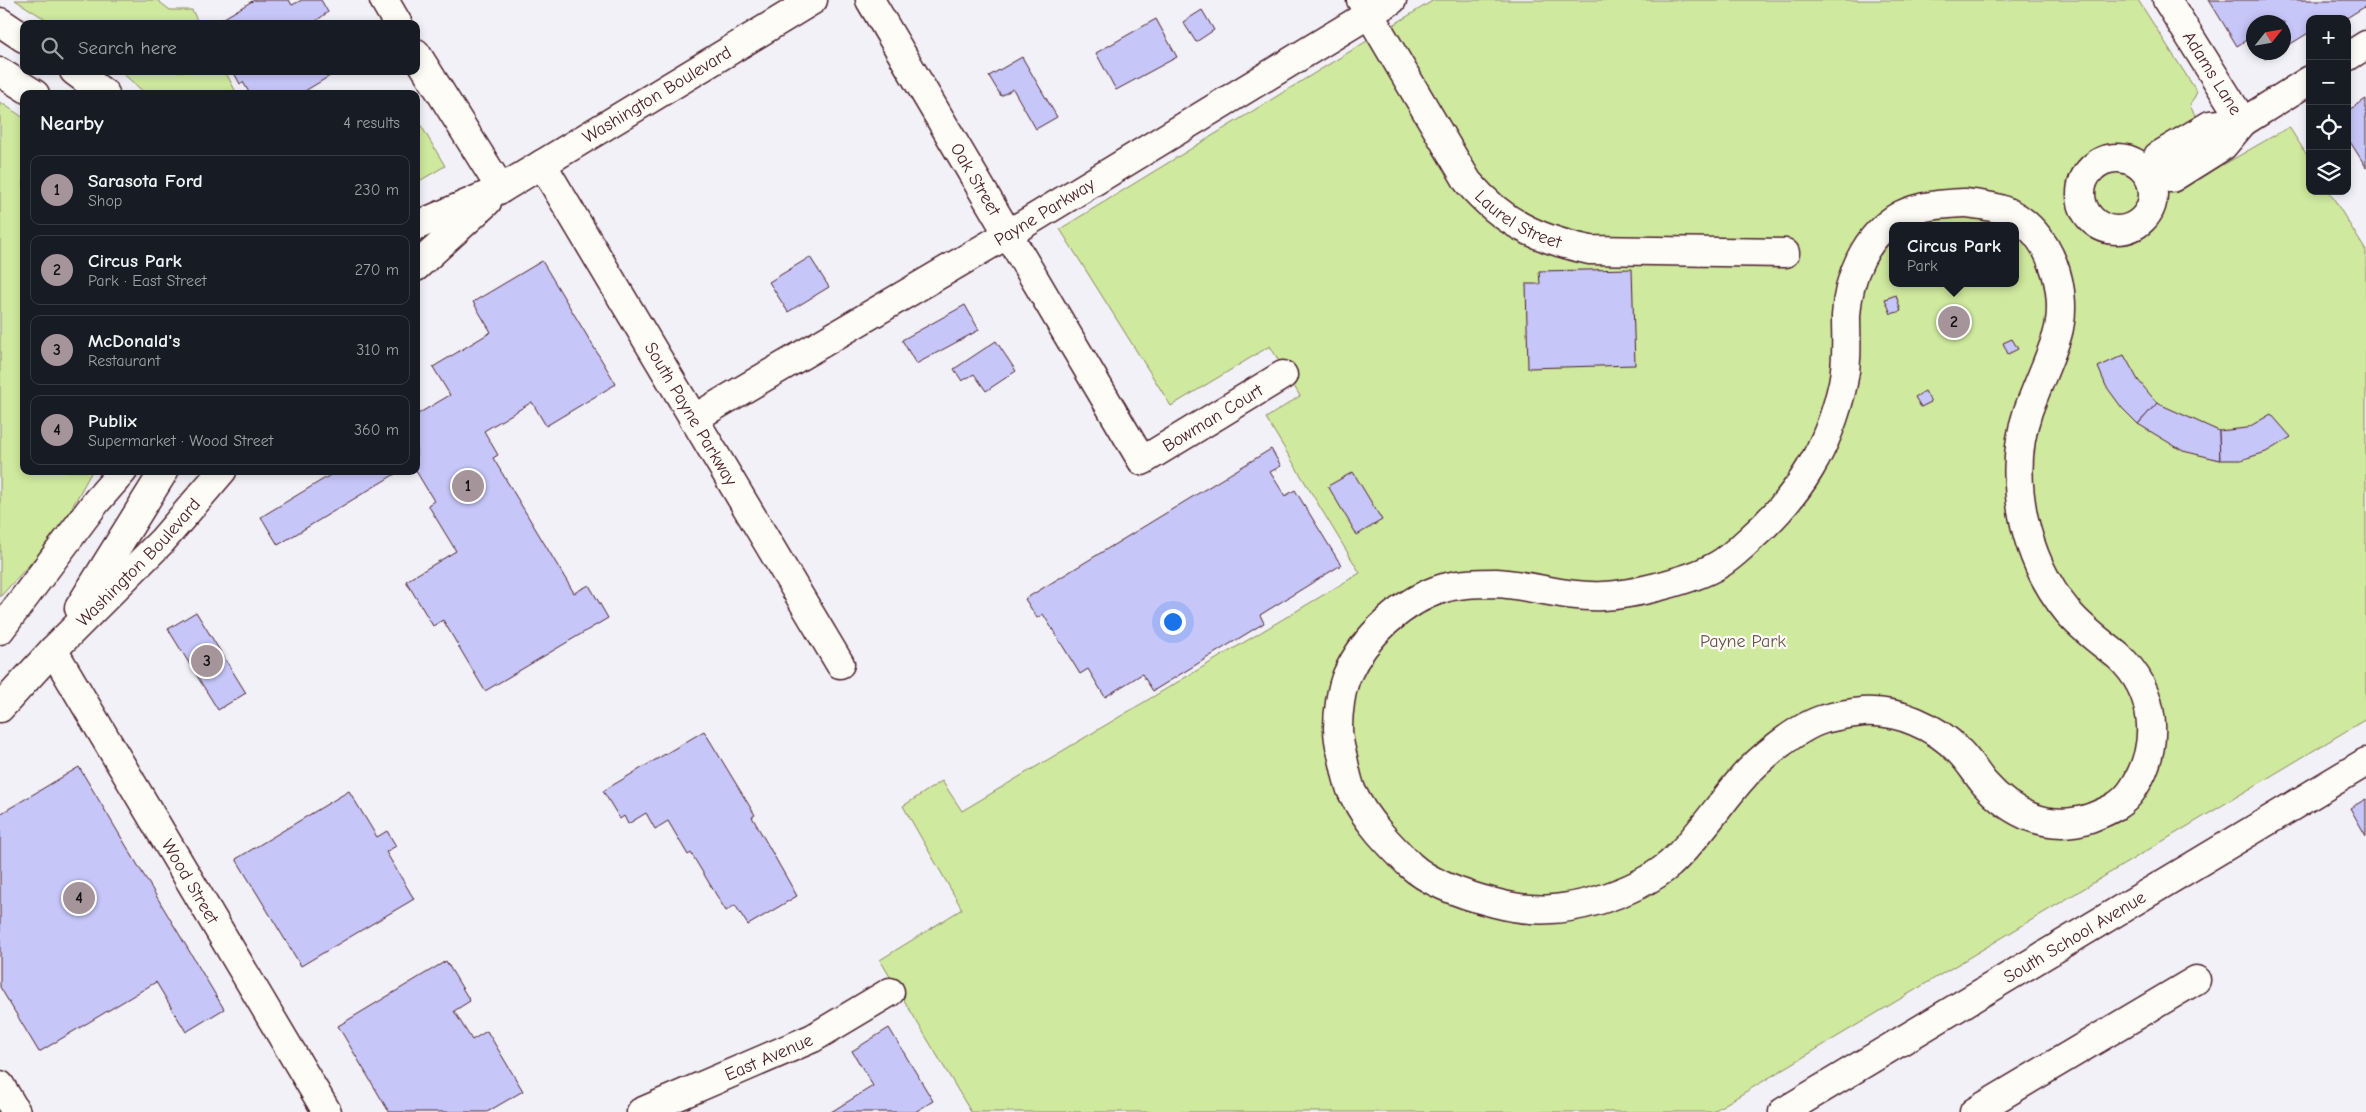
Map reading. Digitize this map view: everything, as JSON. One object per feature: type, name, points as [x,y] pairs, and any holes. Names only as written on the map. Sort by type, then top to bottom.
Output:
[{"type":"street","points":[[384,0],[396,20]]},
{"type":"street","name":"Washington Boulevard","points":[[420,224],[501,189],[813,0]]},
{"type":"street","name":"Oak Street","points":[[870,0],[1142,461]]},
{"type":"street","name":"Payne Parkway","points":[[693,419],[1008,234],[1365,7],[1392,0]]},
{"type":"street","name":"Adams Lane","points":[[2167,0],[2243,122]]},
{"type":"street","name":"Laurel Street","points":[[1365,7],[1468,182],[1484,200],[1504,217],[1532,234],[1562,244],[1590,250],[1785,253]]},
{"type":"street","points":[[0,22],[20,35]]},
{"type":"street","points":[[2351,55],[2366,46]]},
{"type":"street","points":[[420,59],[501,189]]},
{"type":"street","points":[[0,72],[28,90]]},
{"type":"street","points":[[79,75],[100,90]]},
{"type":"street","points":[[2149,176],[2172,178],[2223,146],[2243,122],[2306,83]]},
{"type":"street","name":"South Payne Parkway","points":[[542,164],[840,664]]},
{"type":"street","name":"Washington Boulevard","points":[[420,263],[501,189]]},
{"type":"street","points":[[1889,225],[1875,236],[1858,261],[1850,285],[1846,310],[1847,363],[1842,392],[1824,446],[1794,496],[1754,536],[1718,565],[1668,585],[1602,596],[1489,583],[1451,585],[1426,595],[1391,617],[1367,642],[1344,679],[1337,733],[1350,789],[1379,834],[1420,874],[1474,898],[1527,911],[1575,907],[1630,891],[1668,866],[1744,775],[1780,744],[1818,720],[1869,711],[1910,718],[1952,744],[1963,754],[1986,785],[2012,809],[2039,821],[2076,823],[2113,810],[2131,794],[2148,760],[2152,742],[2150,707],[2140,680],[2121,659],[2094,638],[2067,611],[2034,556],[2023,515],[2018,475],[2025,418],[2058,332],[2062,302],[2059,276],[2048,253],[2030,228],[2010,212],[1966,203],[1937,204],[1902,215],[1893,222]]},
{"type":"street","name":"Bowman Court","points":[[1142,461],[1283,375]]},
{"type":"street","points":[[96,502],[107,475]]},
{"type":"street","points":[[0,630],[96,502],[120,475]]},
{"type":"street","points":[[0,708],[53,650],[162,475]]},
{"type":"street","name":"Washington Boulevard","points":[[53,650],[162,541],[219,475]]},
{"type":"street","name":"Wood Street","points":[[53,650],[326,1112]]},
{"type":"street","name":"South School Avenue","points":[[1783,1112],[2366,762]]},
{"type":"street","points":[[1974,1112],[2196,980]]},
{"type":"street","name":"East Avenue","points":[[641,1112],[812,1038],[890,992]]},
{"type":"street","points":[[0,1086],[16,1112]]},
{"type":"green space","points":[[15,0],[157,0],[170,10],[192,10],[197,20],[47,20]]},
{"type":"green space","name":"Payne Park","points":[[1434,0],[2138,0],[2197,92],[2190,106],[2223,165],[2289,127],[2306,154],[2306,195],[2331,195],[2366,251],[2366,719],[1712,1112],[971,1112],[880,960],[962,909],[903,806],[942,781],[962,811],[1360,573],[1266,418],[1300,396],[1270,346],[1171,406],[1060,229]]},
{"type":"green space","points":[[125,75],[227,75],[235,90],[141,90]]},
{"type":"green space","points":[[0,102],[20,115],[20,475],[90,475],[58,533],[0,597]]},
{"type":"green space","points":[[420,124],[445,166],[420,181]]},
{"type":"building","points":[[254,0],[289,0],[292,5],[302,0],[321,0],[328,12],[317,20],[221,20]]},
{"type":"building","points":[[2209,0],[2366,0],[2366,6],[2351,15],[2306,15],[2306,34],[2291,44],[2291,15],[2246,15],[2246,40],[2237,46]]},
{"type":"building","points":[[1202,10],[1214,30],[1196,42],[1183,22]]},
{"type":"building","points":[[1156,19],[1177,57],[1116,90],[1096,53]]},
{"type":"building","points":[[1022,57],[1057,117],[1036,129],[1013,89],[1001,96],[989,76]]},
{"type":"building","points":[[235,75],[331,75],[307,90],[248,90],[243,82],[240,84]]},
{"type":"building","points":[[2366,99],[2366,167],[2351,143],[2351,108]]},
{"type":"building","points":[[810,257],[829,287],[788,312],[769,282]]},
{"type":"building","points":[[542,261],[616,384],[546,426],[532,402],[484,431],[498,455],[493,458],[574,593],[589,585],[608,618],[485,691],[443,620],[433,626],[406,581],[456,551],[428,505],[434,501],[418,475],[420,475],[420,413],[450,395],[433,367],[491,332],[473,302]]},
{"type":"building","points":[[1632,269],[1635,365],[1528,368],[1526,284],[1540,284],[1539,271]]},
{"type":"building","points":[[1896,295],[1901,311],[1891,314],[1885,299]]},
{"type":"building","points":[[965,305],[979,330],[916,364],[902,340]]},
{"type":"building","points":[[2012,339],[2018,349],[2008,354],[2003,343]]},
{"type":"building","points":[[996,341],[1016,371],[986,391],[974,374],[962,381],[954,369]]},
{"type":"building","points":[[2124,355],[2138,380],[2157,403],[2138,424],[2122,408],[2106,386],[2098,367]]},
{"type":"building","points":[[1925,391],[1931,402],[1921,407],[1915,397]]},
{"type":"building","points":[[2157,403],[2219,431],[2220,460],[2183,451],[2138,424]]},
{"type":"building","points":[[2271,414],[2291,437],[2266,452],[2241,460],[2220,460],[2219,431],[2247,428]]},
{"type":"building","points":[[1271,449],[1281,466],[1270,472],[1285,496],[1295,490],[1341,565],[1260,615],[1264,623],[1153,691],[1142,674],[1105,697],[1088,669],[1080,674],[1043,614],[1037,618],[1025,599]]},
{"type":"building","points":[[1353,472],[1382,520],[1357,535],[1328,486]]},
{"type":"building","points":[[330,475],[393,475],[278,545],[261,517]]},
{"type":"building","points":[[196,612],[246,693],[218,710],[168,629]]},
{"type":"building","points":[[704,731],[755,815],[752,817],[797,896],[748,925],[735,905],[726,911],[691,853],[688,855],[668,821],[655,829],[646,813],[628,824],[624,816],[620,819],[603,791]]},
{"type":"building","points":[[79,767],[224,1009],[186,1032],[156,982],[39,1052],[0,987],[0,814]]},
{"type":"building","points":[[349,791],[377,837],[387,831],[396,846],[386,852],[414,899],[301,966],[236,859]]},
{"type":"building","points":[[2366,799],[2366,836],[2350,808]]},
{"type":"building","points":[[446,961],[470,1001],[454,1011],[472,1040],[487,1031],[523,1091],[487,1112],[389,1112],[338,1026]]},
{"type":"building","points":[[889,1028],[933,1101],[915,1112],[831,1112],[873,1086],[852,1051]]},
{"type":"place","name":"Circus Park","points":[[1954,322]]},
{"type":"place","name":"Sarasota Ford","points":[[468,486]]},
{"type":"place","name":"McDonald's","points":[[207,661]]},
{"type":"place","name":"Publix","points":[[79,898]]}]
